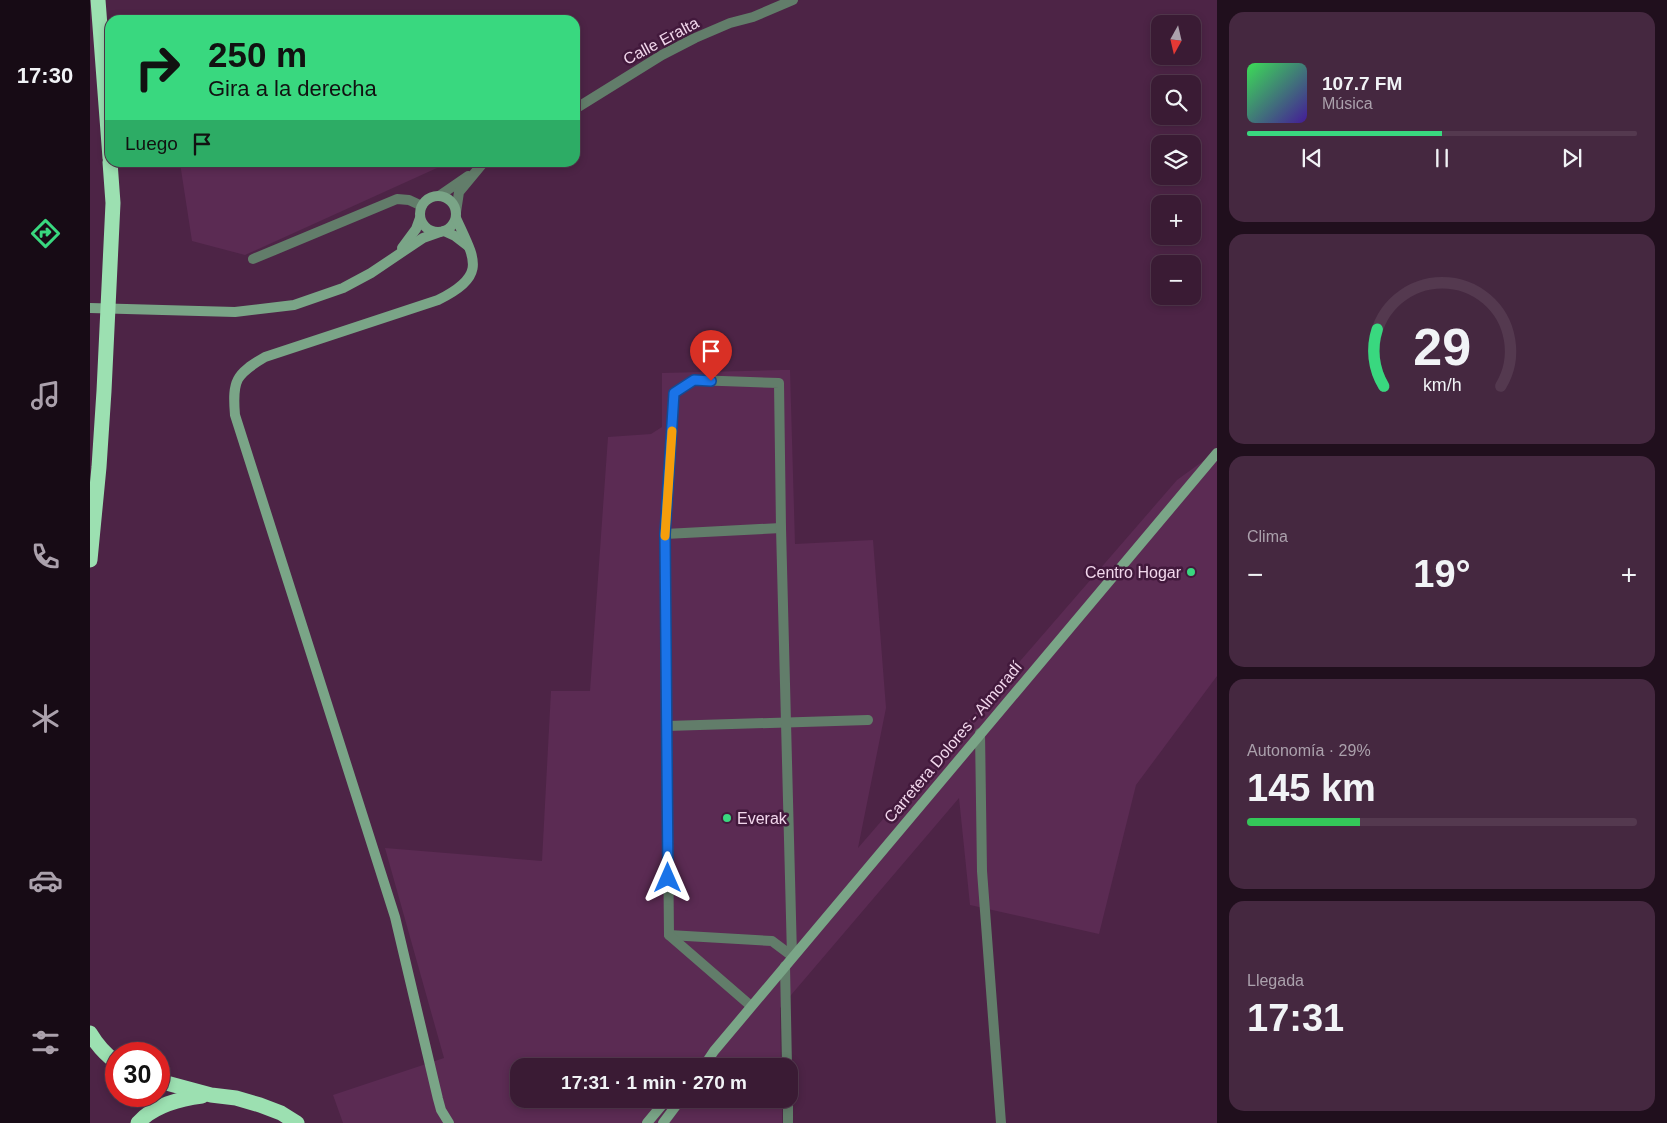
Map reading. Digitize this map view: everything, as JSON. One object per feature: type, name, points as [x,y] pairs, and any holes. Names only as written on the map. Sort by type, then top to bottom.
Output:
[{"type":"highway","points":[[98,0],[105,92]]},
{"type":"highway","points":[[90,560],[99,467],[112,242],[114,203],[110,167]]},
{"type":"highway","points":[[90,1033],[105,1053]]},
{"type":"highway","points":[[170,1084],[260,1105],[281,1113],[297,1123]]},
{"type":"highway","points":[[138,1123],[158,1108],[178,1099],[211,1095]]},
{"type":"street","name":"Calle Eralta","points":[[580,106],[686,42],[730,23],[753,17],[794,0]]},
{"type":"street","points":[[395,257],[416,229],[422,206],[429,198],[439,196],[478,167]]},
{"type":"street","points":[[90,308],[236,312],[294,305],[343,288],[371,273],[423,238],[442,232],[452,226],[460,192],[480,167]]},
{"type":"street","points":[[439,196],[448,199],[455,207],[456,215],[470,249],[473,267],[464,285],[438,300],[266,356],[245,368],[238,379],[233,396],[235,415],[395,917],[438,1099],[441,1110],[449,1123]]},
{"type":"street","points":[[253,259],[396,198],[410,200],[422,206]]},
{"type":"street","points":[[420,218],[422,223],[430,230],[455,236],[470,249]]},
{"type":"street","points":[[751,1006],[669,935],[665,534],[674,393],[694,380],[779,383],[780,528],[787,723],[792,956]]},
{"type":"street","name":"Carretera Dolores - Almoradí","points":[[709,1058],[792,956],[1217,454]]},
{"type":"street","points":[[665,534],[780,528]]},
{"type":"street","points":[[667,726],[868,720]]},
{"type":"street","points":[[980,733],[982,871],[1001,1123]]},
{"type":"street","points":[[669,935],[772,941],[792,956]]},
{"type":"street","points":[[785,966],[787,1058]]},
{"type":"street","name":"Carretera Dolores - Almoradí","points":[[706,1058],[714,1051]]},
{"type":"street","points":[[647,1123],[660,1108]]},
{"type":"street","points":[[663,1123],[674,1108]]},
{"type":"street","points":[[788,1108],[788,1123]]},
{"type":"shaded area","points":[[181,167],[439,167],[245,255],[192,241]]},
{"type":"shaded area","points":[[790,370],[795,544],[873,540],[886,708],[858,848],[1177,480],[1217,451],[1217,676],[1136,785],[1099,934],[970,905],[959,798],[780,1008],[781,1058],[510,1058],[510,1108],[782,1108],[782,1123],[343,1123],[333,1095],[444,1058],[385,848],[542,861],[551,691],[590,691],[608,437],[651,434],[662,427],[662,373]]},
{"type":"slow traffic","points":[[665,536],[672,431]]},
{"type":"place","name":"Centro Hogar","points":[[1191,572]]},
{"type":"place","name":"Everak","points":[[727,818]]},
{"type":"route","points":[[668,878],[665,534],[674,393],[694,380],[711,381]]}]
